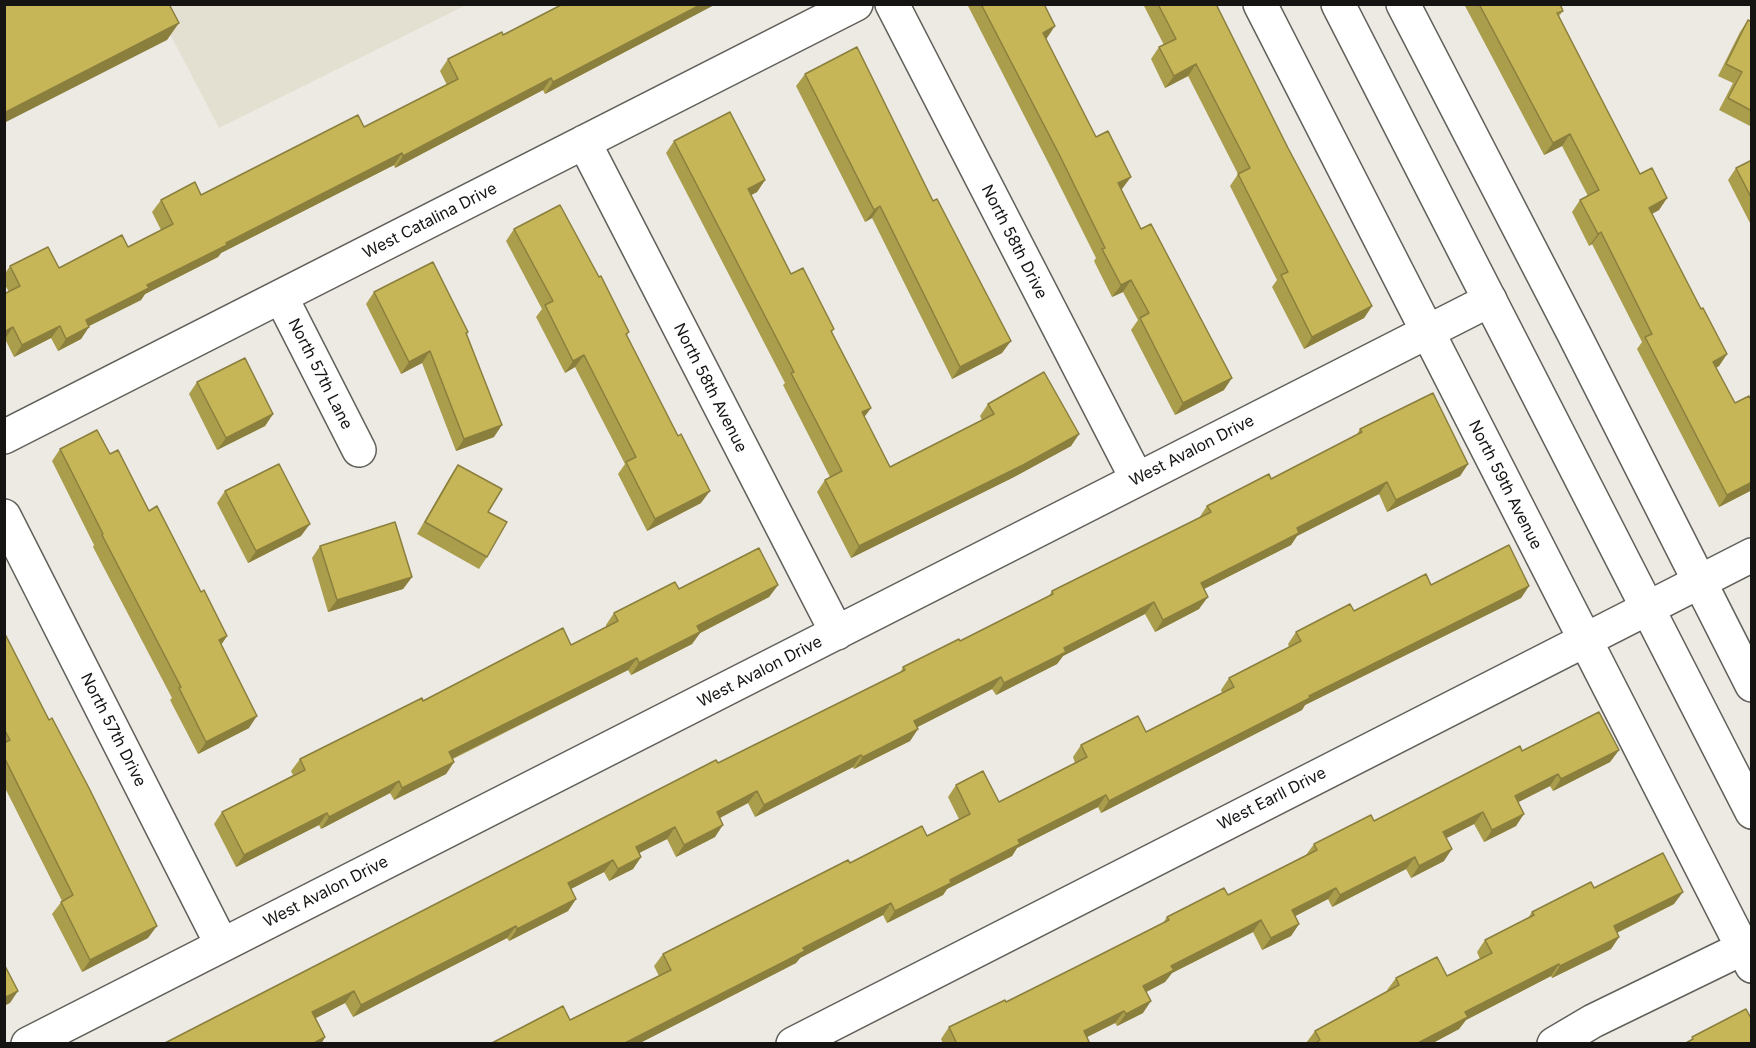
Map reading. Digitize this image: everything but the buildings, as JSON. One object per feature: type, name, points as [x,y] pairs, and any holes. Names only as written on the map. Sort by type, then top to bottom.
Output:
[{"type":"street","name":"West Catalina Drive","points":[[4,437],[856,4]]},
{"type":"street","name":"North 58th Drive","points":[[892,4],[1137,479]]},
{"type":"street","name":"North 59th Avenue","points":[[1260,4],[1747,957]]},
{"type":"street","points":[[1338,4],[1752,812]]},
{"type":"street","points":[[1403,4],[1752,685]]},
{"type":"street","name":"North 58th Avenue","points":[[584,142],[837,633]]},
{"type":"street","name":"North 57th Lane","points":[[280,297],[359,450]]},
{"type":"street","name":"West Avalon Drive","points":[[28,1044],[1490,300]]},
{"type":"street","name":"North 57th Drive","points":[[4,516],[222,945]]},
{"type":"street","name":"West Earll Drive","points":[[793,1044],[1752,555]]},
{"type":"street","points":[[1554,1044],[1593,1021],[1747,957]]},
{"type":"shaded area","points":[[155,5],[466,5],[219,128]]}]
